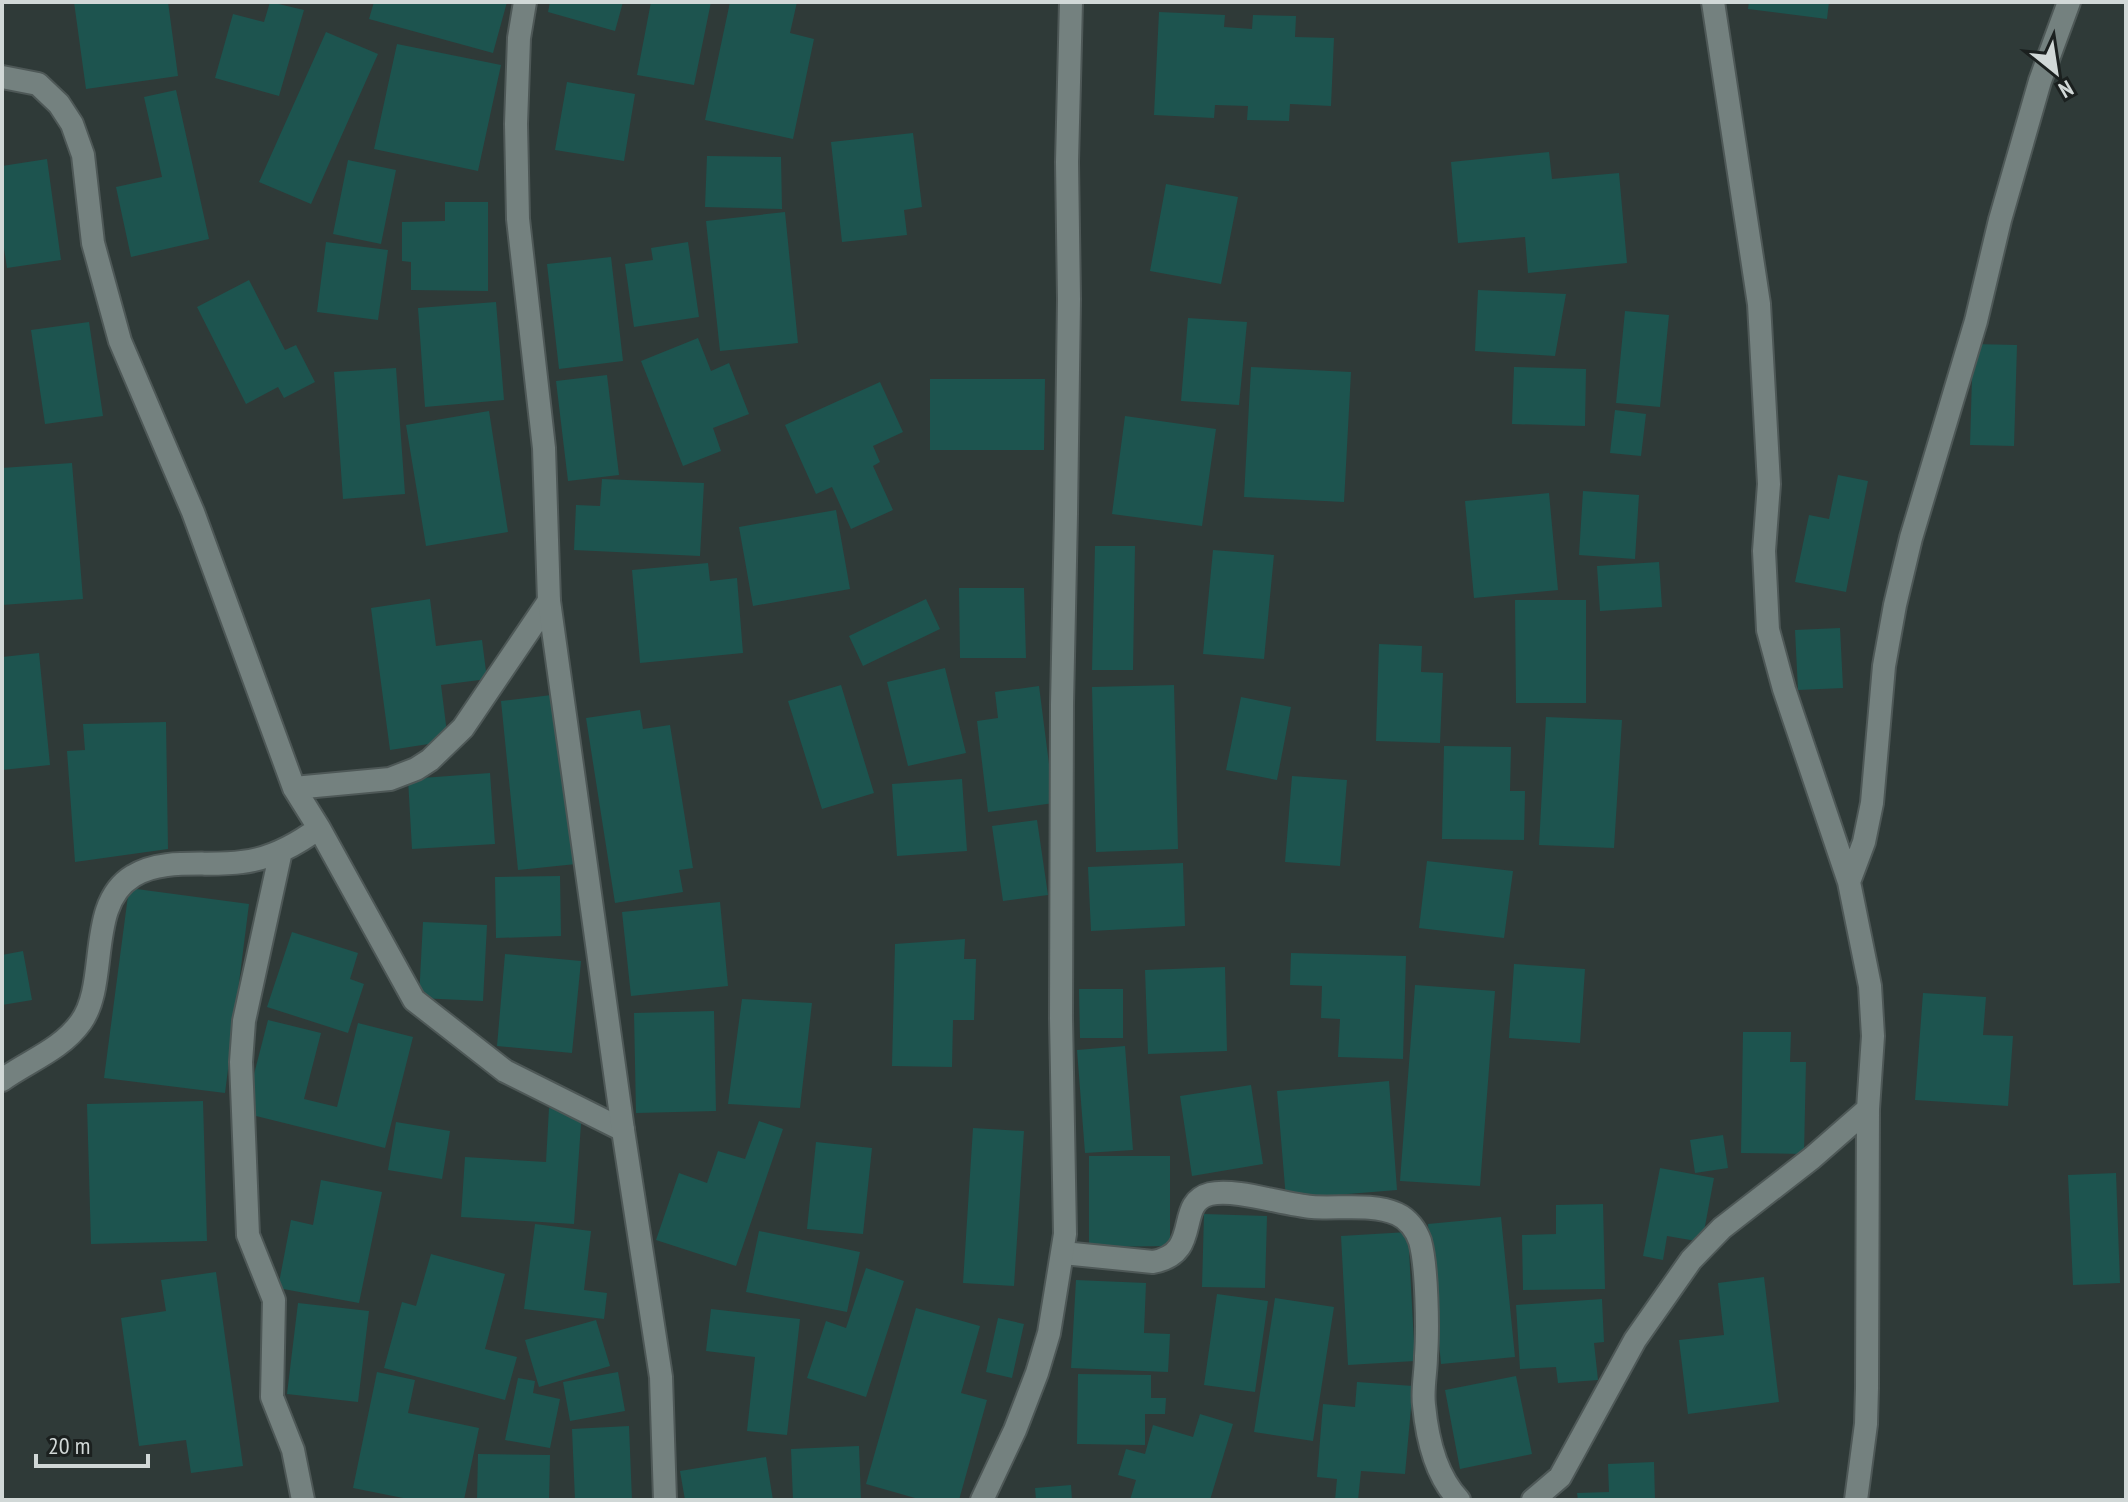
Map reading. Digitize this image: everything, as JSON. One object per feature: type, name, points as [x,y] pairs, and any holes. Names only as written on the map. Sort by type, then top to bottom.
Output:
[{"type":"street","points":[[525,2],[519,38],[516,124],[518,219],[544,448],[549,601],[661,1377],[665,1500]]},
{"type":"street","points":[[982,1500],[1015,1430],[1037,1373],[1049,1333],[1063,1253],[1062,704],[1071,2]]},
{"type":"street","points":[[1713,2],[1759,304],[1769,484],[1764,551],[1768,630],[1784,689],[1849,882],[1870,986],[1873,1036],[1868,1109],[1867,1388],[1866,1424],[1856,1500]]},
{"type":"street","points":[[1849,882],[1864,842],[1872,803],[1884,666],[1911,538],[1976,321],[2000,220],[2032,109],[2069,2]]},
{"type":"street","points":[[2,77],[38,84],[59,104],[72,124],[83,155],[93,243],[120,341],[193,512],[294,788],[417,1002],[505,1071],[623,1130]]},
{"type":"street","points":[[294,788],[390,779],[430,760],[463,728],[529,635],[549,601]]},
{"type":"street","points":[[2,1080],[47,1053],[82,1021],[90,1000],[111,901],[132,876],[165,866],[242,862],[281,851],[319,828]]},
{"type":"street","points":[[281,851],[244,1021],[241,1062],[248,1235],[275,1306],[272,1397],[293,1450],[303,1500]]},
{"type":"street","points":[[1533,1500],[1560,1477],[1635,1340],[1691,1260],[1722,1228],[1812,1158],[1868,1109]]},
{"type":"street","points":[[1063,1253],[1153,1262],[1166,1260],[1176,1253],[1182,1243],[1191,1208],[1211,1194],[1240,1194],[1309,1207],[1381,1210],[1398,1215],[1411,1225],[1420,1239],[1427,1352],[1423,1403],[1434,1458],[1459,1500]]},
{"type":"building","points":[[74,2],[168,2],[178,76],[86,89]]},
{"type":"building","points":[[270,2],[304,10],[279,96],[215,78],[233,14],[264,22]]},
{"type":"building","points":[[374,2],[507,2],[493,53],[369,19]]},
{"type":"building","points":[[550,2],[623,2],[615,31],[548,12]]},
{"type":"building","points":[[651,2],[711,2],[694,85],[637,75]]},
{"type":"building","points":[[730,2],[797,2],[790,33],[814,39],[793,139],[705,120]]},
{"type":"building","points":[[1749,2],[1829,2],[1827,19],[1748,9]]},
{"type":"building","points":[[1159,12],[1225,15],[1224,27],[1252,29],[1253,15],[1296,16],[1295,37],[1334,38],[1331,106],[1290,104],[1289,121],[1247,120],[1248,106],[1215,105],[1214,118],[1154,115]]},
{"type":"building","points":[[326,32],[378,54],[311,204],[259,182]]},
{"type":"building","points":[[397,44],[501,65],[478,171],[374,149]]},
{"type":"building","points":[[567,82],[635,94],[624,161],[555,150]]},
{"type":"building","points":[[176,90],[209,239],[131,257],[116,187],[162,177],[144,97]]},
{"type":"building","points":[[913,133],[922,207],[904,210],[907,235],[842,242],[831,142]]},
{"type":"building","points":[[1549,152],[1552,179],[1619,173],[1627,263],[1528,273],[1525,237],[1458,243],[1451,162]]},
{"type":"building","points":[[707,156],[781,157],[782,209],[705,207]]},
{"type":"building","points":[[47,159],[61,260],[7,268],[2,235],[2,166]]},
{"type":"building","points":[[348,160],[396,170],[381,244],[333,234]]},
{"type":"building","points":[[1166,184],[1238,197],[1221,284],[1150,271]]},
{"type":"building","points":[[445,202],[488,202],[488,291],[411,290],[411,262],[402,261],[402,222],[445,221]]},
{"type":"building","points":[[785,212],[798,343],[720,351],[706,221]]},
{"type":"building","points":[[326,242],[388,250],[378,320],[317,312]]},
{"type":"building","points":[[688,242],[699,317],[634,327],[625,264],[653,260],[651,248]]},
{"type":"building","points":[[611,257],[623,361],[559,369],[547,264]]},
{"type":"building","points":[[249,280],[285,350],[296,345],[315,382],[284,398],[278,387],[246,404],[197,307]]},
{"type":"building","points":[[1478,290],[1566,294],[1555,356],[1475,351]]},
{"type":"building","points":[[496,302],[504,400],[425,407],[418,308]]},
{"type":"building","points":[[1625,311],[1669,315],[1660,407],[1616,403]]},
{"type":"building","points":[[1188,318],[1247,322],[1239,405],[1181,401]]},
{"type":"building","points":[[89,322],[103,416],[45,424],[31,330]]},
{"type":"building","points":[[698,338],[711,371],[729,363],[749,414],[713,428],[721,451],[683,466],[641,361]]},
{"type":"building","points":[[1973,344],[2017,345],[2014,446],[1970,445]]},
{"type":"building","points":[[1251,367],[1351,372],[1344,502],[1244,497]]},
{"type":"building","points":[[1514,367],[1586,369],[1585,426],[1512,424]]},
{"type":"building","points":[[396,368],[405,494],[343,499],[334,372]]},
{"type":"building","points":[[607,375],[619,475],[568,481],[556,381]]},
{"type":"building","points":[[930,379],[1045,379],[1044,450],[930,450]]},
{"type":"building","points":[[880,382],[903,432],[873,446],[880,462],[873,466],[893,510],[851,529],[832,487],[816,494],[785,425]]},
{"type":"building","points":[[1615,410],[1646,414],[1641,456],[1610,453]]},
{"type":"building","points":[[489,411],[508,532],[426,546],[406,425]]},
{"type":"building","points":[[1125,416],[1216,429],[1202,526],[1112,514]]},
{"type":"building","points":[[72,463],[83,599],[2,605],[2,468]]},
{"type":"building","points":[[1838,475],[1868,481],[1846,592],[1795,582],[1809,515],[1829,519]]},
{"type":"building","points":[[602,479],[704,483],[700,556],[574,550],[576,505],[600,506]]},
{"type":"building","points":[[1583,491],[1639,495],[1635,559],[1579,555]]},
{"type":"building","points":[[1549,493],[1558,590],[1474,598],[1465,501]]},
{"type":"building","points":[[836,510],[850,589],[753,606],[739,527]]},
{"type":"building","points":[[1095,546],[1135,546],[1133,670],[1092,670]]},
{"type":"building","points":[[1213,550],[1274,555],[1264,659],[1203,654]]},
{"type":"building","points":[[1659,562],[1662,607],[1600,611],[1597,566]]},
{"type":"building","points":[[708,563],[710,581],[737,578],[743,653],[640,663],[632,570]]},
{"type":"building","points":[[959,588],[1024,588],[1026,658],[960,658]]},
{"type":"building","points":[[430,599],[436,646],[482,640],[487,679],[441,685],[448,741],[390,750],[371,608]]},
{"type":"building","points":[[926,599],[940,629],[863,666],[849,636]]},
{"type":"building","points":[[1515,600],[1586,600],[1586,703],[1516,703]]},
{"type":"building","points":[[1840,628],[1843,688],[1798,690],[1795,630]]},
{"type":"building","points":[[1379,644],[1422,646],[1421,672],[1443,673],[1440,743],[1376,741]]},
{"type":"building","points":[[39,653],[50,765],[2,770],[2,657]]},
{"type":"building","points":[[945,668],[966,753],[908,766],[887,682]]},
{"type":"building","points":[[841,685],[874,793],[822,809],[788,701]]},
{"type":"building","points":[[1174,685],[1178,849],[1096,852],[1092,687]]},
{"type":"building","points":[[1039,686],[1054,803],[988,812],[977,721],[998,718],[995,692]]},
{"type":"building","points":[[560,694],[576,864],[518,870],[501,701]]},
{"type":"building","points":[[1241,697],[1291,707],[1277,780],[1226,770]]},
{"type":"building","points":[[640,710],[643,729],[670,725],[693,868],[679,870],[683,892],[615,903],[586,718]]},
{"type":"building","points":[[1546,717],[1622,720],[1614,848],[1539,845]]},
{"type":"building","points":[[166,722],[168,849],[75,862],[67,751],[85,750],[83,724]]},
{"type":"building","points":[[1444,746],[1511,747],[1510,791],[1525,791],[1524,840],[1442,839]]},
{"type":"building","points":[[490,773],[495,844],[412,849],[408,779]]},
{"type":"building","points":[[1292,776],[1347,780],[1340,866],[1285,862]]},
{"type":"building","points":[[962,779],[967,851],[897,856],[892,784]]},
{"type":"building","points":[[1037,820],[1048,895],[1003,901],[992,826]]},
{"type":"building","points":[[1427,861],[1513,871],[1504,938],[1419,928]]},
{"type":"building","points":[[1183,863],[1185,926],[1091,931],[1088,867]]},
{"type":"building","points":[[560,876],[561,936],[496,938],[495,877]]},
{"type":"building","points":[[129,888],[249,904],[225,1093],[104,1078]]},
{"type":"building","points":[[720,902],[728,986],[631,996],[622,912]]},
{"type":"building","points":[[423,922],[487,925],[483,1001],[419,998]]},
{"type":"building","points":[[292,932],[358,953],[350,979],[364,984],[348,1033],[267,1007]]},
{"type":"building","points":[[965,939],[964,959],[976,959],[974,1020],[953,1020],[952,1067],[892,1066],[895,944]]},
{"type":"building","points":[[23,951],[32,1000],[2,1005],[2,955]]},
{"type":"building","points":[[1291,953],[1406,956],[1403,1059],[1338,1057],[1340,1019],[1321,1018],[1322,986],[1290,985]]},
{"type":"building","points":[[505,954],[581,961],[572,1053],[497,1046]]},
{"type":"building","points":[[1514,964],[1585,969],[1580,1043],[1509,1038]]},
{"type":"building","points":[[1225,967],[1227,1051],[1148,1054],[1145,970]]},
{"type":"building","points":[[1415,985],[1495,991],[1480,1186],[1400,1181]]},
{"type":"building","points":[[1079,989],[1123,989],[1123,1038],[1080,1038]]},
{"type":"building","points":[[1923,993],[1986,997],[1983,1035],[2013,1036],[2008,1106],[1915,1100]]},
{"type":"building","points":[[742,999],[812,1003],[800,1108],[728,1104]]},
{"type":"building","points":[[714,1011],[716,1111],[636,1113],[634,1013]]},
{"type":"building","points":[[268,1020],[321,1033],[304,1099],[337,1107],[358,1023],[413,1037],[385,1148],[244,1113]]},
{"type":"building","points":[[1743,1032],[1791,1032],[1790,1062],[1806,1062],[1804,1154],[1741,1153]]},
{"type":"building","points":[[1125,1046],[1133,1150],[1085,1153],[1077,1050]]},
{"type":"building","points":[[1389,1081],[1397,1190],[1286,1199],[1277,1091]]},
{"type":"building","points":[[1251,1085],[1263,1164],[1192,1176],[1180,1096]]},
{"type":"building","points":[[203,1101],[207,1241],[91,1244],[87,1104]]},
{"type":"building","points":[[549,1108],[582,1110],[574,1224],[461,1217],[465,1157],[546,1162]]},
{"type":"building","points":[[759,1121],[783,1129],[736,1266],[656,1240],[679,1173],[707,1183],[718,1151],[745,1159]]},
{"type":"building","points":[[396,1122],[450,1131],[442,1179],[388,1170]]},
{"type":"building","points":[[973,1128],[1024,1131],[1014,1286],[963,1283]]},
{"type":"building","points":[[1723,1135],[1728,1168],[1695,1173],[1690,1140]]},
{"type":"building","points":[[816,1142],[872,1148],[863,1234],[807,1229]]},
{"type":"building","points":[[1089,1156],[1170,1156],[1170,1246],[1089,1247]]},
{"type":"building","points":[[1660,1168],[1714,1178],[1702,1242],[1667,1236],[1663,1260],[1643,1256]]},
{"type":"building","points":[[2116,1173],[2120,1283],[2073,1285],[2068,1175]]},
{"type":"building","points":[[321,1180],[382,1192],[359,1303],[278,1288],[291,1220],[313,1225]]},
{"type":"building","points":[[1603,1204],[1605,1289],[1523,1290],[1522,1235],[1556,1234],[1556,1205]]},
{"type":"building","points":[[1204,1214],[1267,1216],[1265,1288],[1202,1287]]},
{"type":"building","points":[[1501,1217],[1515,1357],[1441,1364],[1428,1224]]},
{"type":"building","points":[[535,1224],[591,1231],[584,1290],[607,1293],[604,1319],[524,1309]]},
{"type":"building","points":[[759,1231],[860,1252],[847,1312],[746,1292]]},
{"type":"building","points":[[1408,1232],[1415,1361],[1348,1365],[1341,1236]]},
{"type":"building","points":[[431,1254],[505,1274],[485,1349],[517,1357],[505,1400],[384,1368],[402,1302],[416,1306]]},
{"type":"building","points":[[866,1268],[904,1281],[866,1397],[807,1378],[826,1321],[846,1328]]},
{"type":"building","points":[[216,1272],[243,1466],[191,1473],[186,1440],[139,1446],[121,1318],[166,1311],[161,1280]]},
{"type":"building","points":[[1764,1277],[1779,1402],[1688,1414],[1679,1340],[1724,1335],[1718,1283]]},
{"type":"building","points":[[1076,1280],[1146,1283],[1144,1333],[1170,1334],[1168,1372],[1071,1368]]},
{"type":"building","points":[[1217,1294],[1268,1301],[1255,1392],[1204,1385]]},
{"type":"building","points":[[1275,1298],[1334,1307],[1313,1441],[1254,1432]]},
{"type":"building","points":[[1602,1299],[1604,1342],[1594,1343],[1598,1380],[1558,1383],[1556,1367],[1520,1369],[1516,1305]]},
{"type":"building","points":[[298,1303],[369,1311],[358,1402],[287,1394]]},
{"type":"building","points":[[916,1308],[980,1326],[961,1393],[987,1400],[959,1500],[922,1500],[866,1484]]},
{"type":"building","points":[[711,1309],[800,1319],[787,1435],[747,1431],[755,1357],[706,1351]]},
{"type":"building","points":[[998,1318],[1024,1324],[1012,1378],[986,1372]]},
{"type":"building","points":[[596,1320],[610,1366],[539,1387],[525,1340]]},
{"type":"building","points":[[377,1372],[415,1380],[408,1413],[479,1428],[464,1500],[413,1500],[353,1488]]},
{"type":"building","points":[[618,1372],[625,1411],[570,1421],[563,1382]]},
{"type":"building","points":[[1078,1374],[1151,1375],[1151,1398],[1166,1398],[1165,1414],[1145,1414],[1145,1445],[1077,1444]]},
{"type":"building","points":[[1516,1376],[1532,1454],[1460,1469],[1445,1390]]},
{"type":"building","points":[[518,1378],[535,1381],[533,1393],[560,1399],[550,1448],[505,1440]]},
{"type":"building","points":[[1357,1382],[1413,1386],[1405,1474],[1361,1471],[1358,1500],[1335,1500],[1337,1479],[1317,1477],[1323,1404],[1355,1407]]},
{"type":"building","points":[[1200,1414],[1233,1424],[1210,1500],[1130,1500],[1136,1480],[1118,1475],[1126,1449],[1145,1454],[1153,1425],[1193,1437]]},
{"type":"building","points":[[629,1426],[632,1500],[575,1500],[572,1429]]},
{"type":"building","points":[[859,1446],[861,1500],[793,1500],[791,1449]]},
{"type":"building","points":[[478,1454],[550,1455],[549,1500],[477,1500]]},
{"type":"building","points":[[766,1457],[773,1500],[685,1500],[680,1471]]},
{"type":"building","points":[[1654,1462],[1655,1500],[1578,1500],[1577,1493],[1609,1492],[1608,1464]]},
{"type":"building","points":[[1071,1485],[1072,1500],[1036,1500],[1035,1488]]}]
